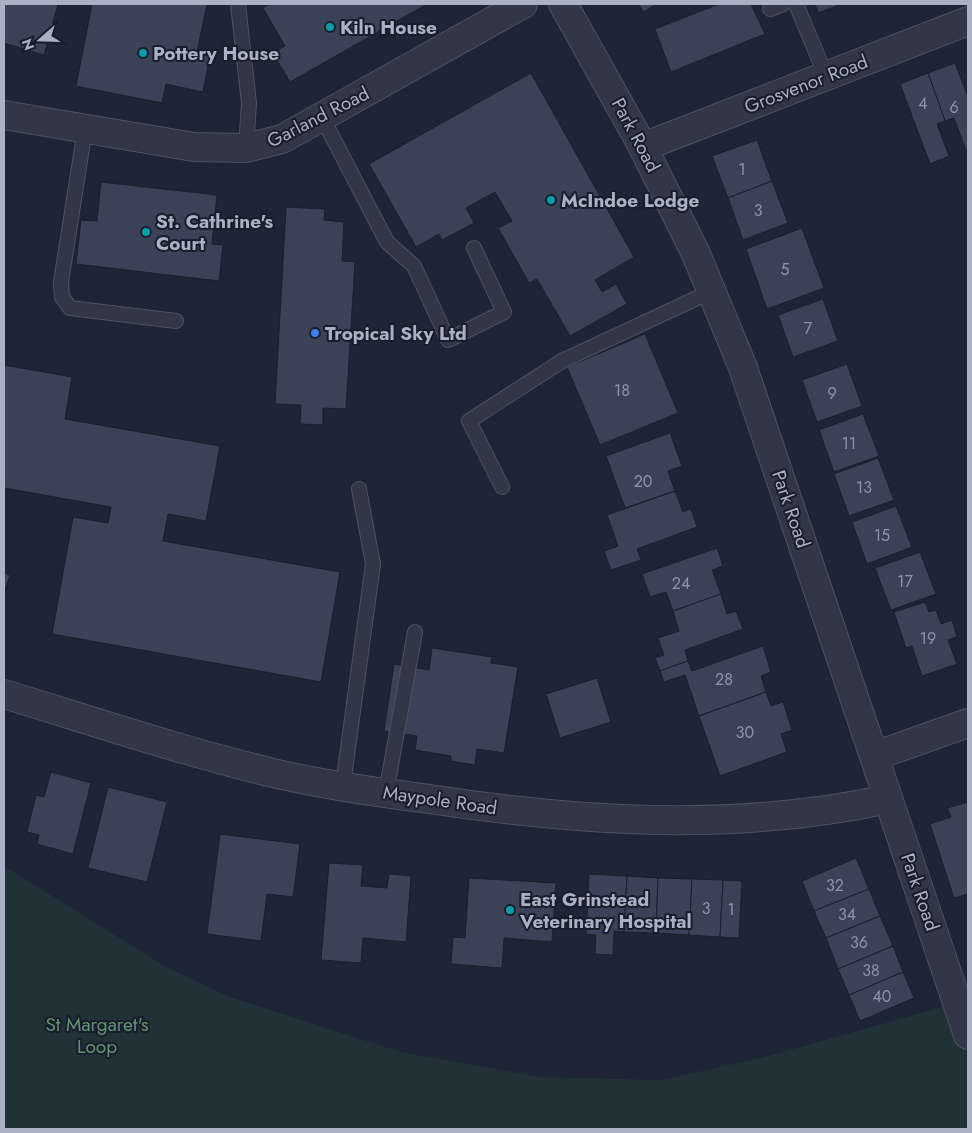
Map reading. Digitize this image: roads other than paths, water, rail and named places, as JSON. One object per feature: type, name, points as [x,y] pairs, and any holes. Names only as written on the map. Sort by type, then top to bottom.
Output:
[{"type":"street","name":"Garland Road","points":[[4,115],[194,147],[246,148],[282,139],[523,4]]},
{"type":"street","name":"Park Road","points":[[562,4],[643,147],[712,291],[742,365],[876,756],[888,799],[968,1035]]},
{"type":"street","name":"Grosvenor Road","points":[[643,147],[968,21]]},
{"type":"street","name":"Maypole Road","points":[[4,694],[275,774],[386,793],[550,815],[608,819],[693,821],[752,819],[837,810],[888,799]]},
{"type":"street","points":[[876,756],[968,723]]},
{"type":"lane","points":[[238,4],[249,103],[246,148]]},
{"type":"lane","points":[[796,4],[826,76]]},
{"type":"lane","points":[[322,118],[387,242],[414,266],[448,340],[504,312],[474,248]]},
{"type":"lane","points":[[85,129],[61,282],[62,297],[70,308],[176,321]]},
{"type":"lane","points":[[502,488],[469,421],[562,360],[712,291]]},
{"type":"lane","points":[[343,785],[373,564],[358,489]]},
{"type":"lane","points":[[386,793],[415,632]]},
{"type":"place","name":"Kiln House","points":[[330,27]]},
{"type":"place","name":"Pottery House","points":[[143,53]]},
{"type":"place","name":"McIndoe Lodge","points":[[551,200]]},
{"type":"place","name":"St. Cathrine's Court","points":[[146,232]]},
{"type":"place","name":"Tropical Sky Ltd","points":[[315,333]]},
{"type":"place","name":"East Grinstead Veterinary Hospital","points":[[510,910]]},
{"type":"park label","name":"St Margaret's Loop","points":[[97,1035]]}]
